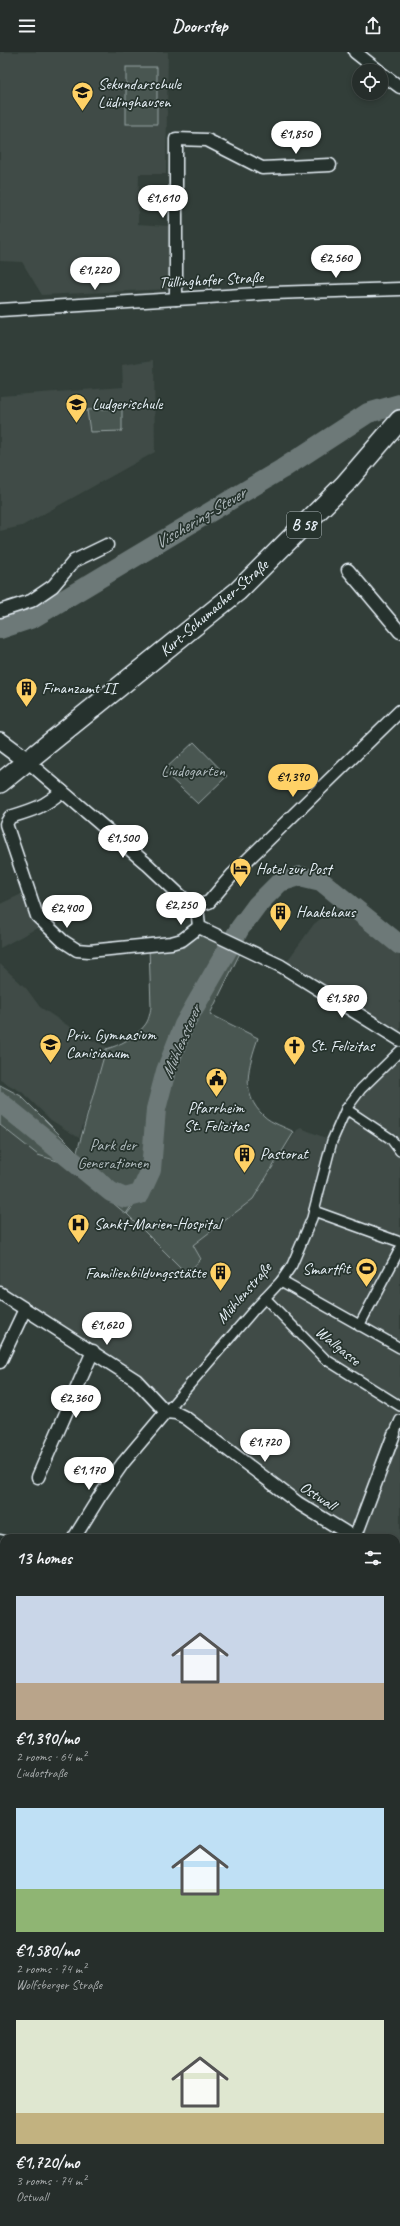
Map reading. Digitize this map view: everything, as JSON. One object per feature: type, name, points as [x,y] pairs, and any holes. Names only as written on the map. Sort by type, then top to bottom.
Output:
[{"type":"main road","name":"Kurt-Schumacher-Straße","points":[[26,761],[238,591],[345,484],[397,424]]},
{"type":"main road","points":[[0,741],[26,761]]},
{"type":"main road","name":"B 58","points":[[0,783],[26,761]]},
{"type":"street","points":[[355,52],[370,64]]},
{"type":"street","points":[[388,78],[400,87]]},
{"type":"street","points":[[176,298],[176,139],[207,140],[262,168],[330,165]]},
{"type":"street","name":"Tüllinghofer Straße","points":[[0,310],[176,298],[400,289]]},
{"type":"street","points":[[0,611],[4,612],[31,601],[53,586],[74,561],[107,545]]},
{"type":"street","points":[[348,570],[400,632]]},
{"type":"street","points":[[26,761],[148,865],[183,898],[197,906],[209,902],[233,874],[400,711]]},
{"type":"street","points":[[62,791],[40,808],[10,817],[6,824],[34,908],[43,924],[63,941],[78,950],[89,951],[171,943],[182,940],[199,927]]},
{"type":"street","points":[[197,906],[199,927],[209,934],[225,938],[239,944],[281,966],[400,1040]]},
{"type":"street","name":"Mühlenstraße","points":[[76,1534],[84,1520],[143,1437],[281,1281],[292,1265],[314,1211],[332,1141],[346,1109],[361,1089],[400,1051]]},
{"type":"street","points":[[346,1109],[391,1139],[400,1151]]},
{"type":"street","points":[[314,1211],[400,1242]]},
{"type":"street","points":[[359,1326],[400,1249]]},
{"type":"street","points":[[281,1281],[400,1348]]},
{"type":"street","points":[[0,1293],[93,1351],[136,1380],[166,1412]]},
{"type":"street","name":"Wallgasse","points":[[265,1298],[325,1359],[400,1406]]},
{"type":"street","points":[[0,1362],[25,1308]]},
{"type":"street","points":[[38,1477],[93,1351]]},
{"type":"street","name":"Ostwall","points":[[166,1412],[176,1413],[186,1418],[298,1503],[348,1534]]},
{"type":"street","points":[[356,1534],[400,1420]]},
{"type":"shaded area","name":"Sekundarschule Lüdinghausen","points":[[0,52],[168,52],[166,174],[139,174],[138,224],[169,226],[170,289],[42,295],[22,262],[0,261]]},
{"type":"shaded area","name":"Ludgerischule","points":[[154,360],[155,452],[22,526],[0,531],[0,396],[123,387],[122,365]]},
{"type":"shaded area","points":[[26,892],[39,927],[0,948],[0,904]]},
{"type":"shaded area","points":[[339,904],[400,952],[400,1040],[282,968],[314,924]]},
{"type":"shaded area","name":"Priv. Gymnasium Canisianum","points":[[0,964],[26,988],[40,1007],[85,1037],[107,1047],[79,1138],[51,1120],[22,1092],[0,1080]]},
{"type":"shaded area","points":[[400,1052],[400,1534],[353,1534],[176,1412],[136,1378],[0,1290],[0,1126],[38,1155],[67,1164],[126,1214],[188,1275],[202,1259],[193,1245],[253,1199],[297,1130],[301,1128],[333,1141],[346,1109]]},
{"type":"green space","points":[[126,67],[157,67],[157,124],[126,124]]},
{"type":"green space","points":[[122,408],[122,431],[90,432],[87,410]]},
{"type":"green space","name":"Liudogarten","points":[[194,742],[227,776],[198,804],[163,771]]},
{"type":"green space","name":"Park der Generationen","points":[[196,933],[226,946],[182,1023],[163,1070],[152,1110],[148,1168],[139,1194],[126,1214],[67,1164],[38,1155],[0,1125],[0,1085],[21,1096],[77,1152],[106,1049],[133,1037],[142,1029],[148,1019],[151,1007],[149,947]]},
{"type":"green space","points":[[231,948],[240,953],[210,1014],[258,1038],[249,1068],[248,1078],[251,1098],[256,1107],[264,1116],[274,1123],[294,1132],[253,1199],[193,1245],[201,1259],[187,1274],[127,1214],[142,1195],[154,1170],[159,1109],[169,1070],[188,1026]]},
{"type":"waterway","name":"Vischering-Stever","points":[[0,629],[33,618],[282,469],[368,413],[400,404]]},
{"type":"waterway","name":"Mühlenstever","points":[[0,1102],[111,1192],[125,1198],[140,1194],[151,1170],[156,1109],[166,1071],[184,1025],[240,928],[257,905],[280,882],[300,876],[321,881],[400,945]]},
{"type":"place","name":"Sekundarschule Lüdinghausen","points":[[83,112]]},
{"type":"place","name":"Ludgerischule","points":[[77,424]]},
{"type":"place","name":"Finanzamt II","points":[[27,708]]},
{"type":"place","name":"Hotel zur Post","points":[[241,888]]},
{"type":"place","name":"Haakehaus","points":[[280,932]]},
{"type":"place","name":"Priv. Gymnasium Canisianum","points":[[51,1064]]},
{"type":"place","name":"St. Felizitas","points":[[295,1066]]},
{"type":"place","name":"Pfarrheim St. Felizitas","points":[[216,1098]]},
{"type":"place","name":"Pastorat","points":[[244,1174]]},
{"type":"place","name":"Sankt-Marien-Hospital","points":[[78,1244]]},
{"type":"place","name":"Smartfit","points":[[366,1288]]},
{"type":"place","name":"Familienbildungsstätte","points":[[221,1292]]}]
